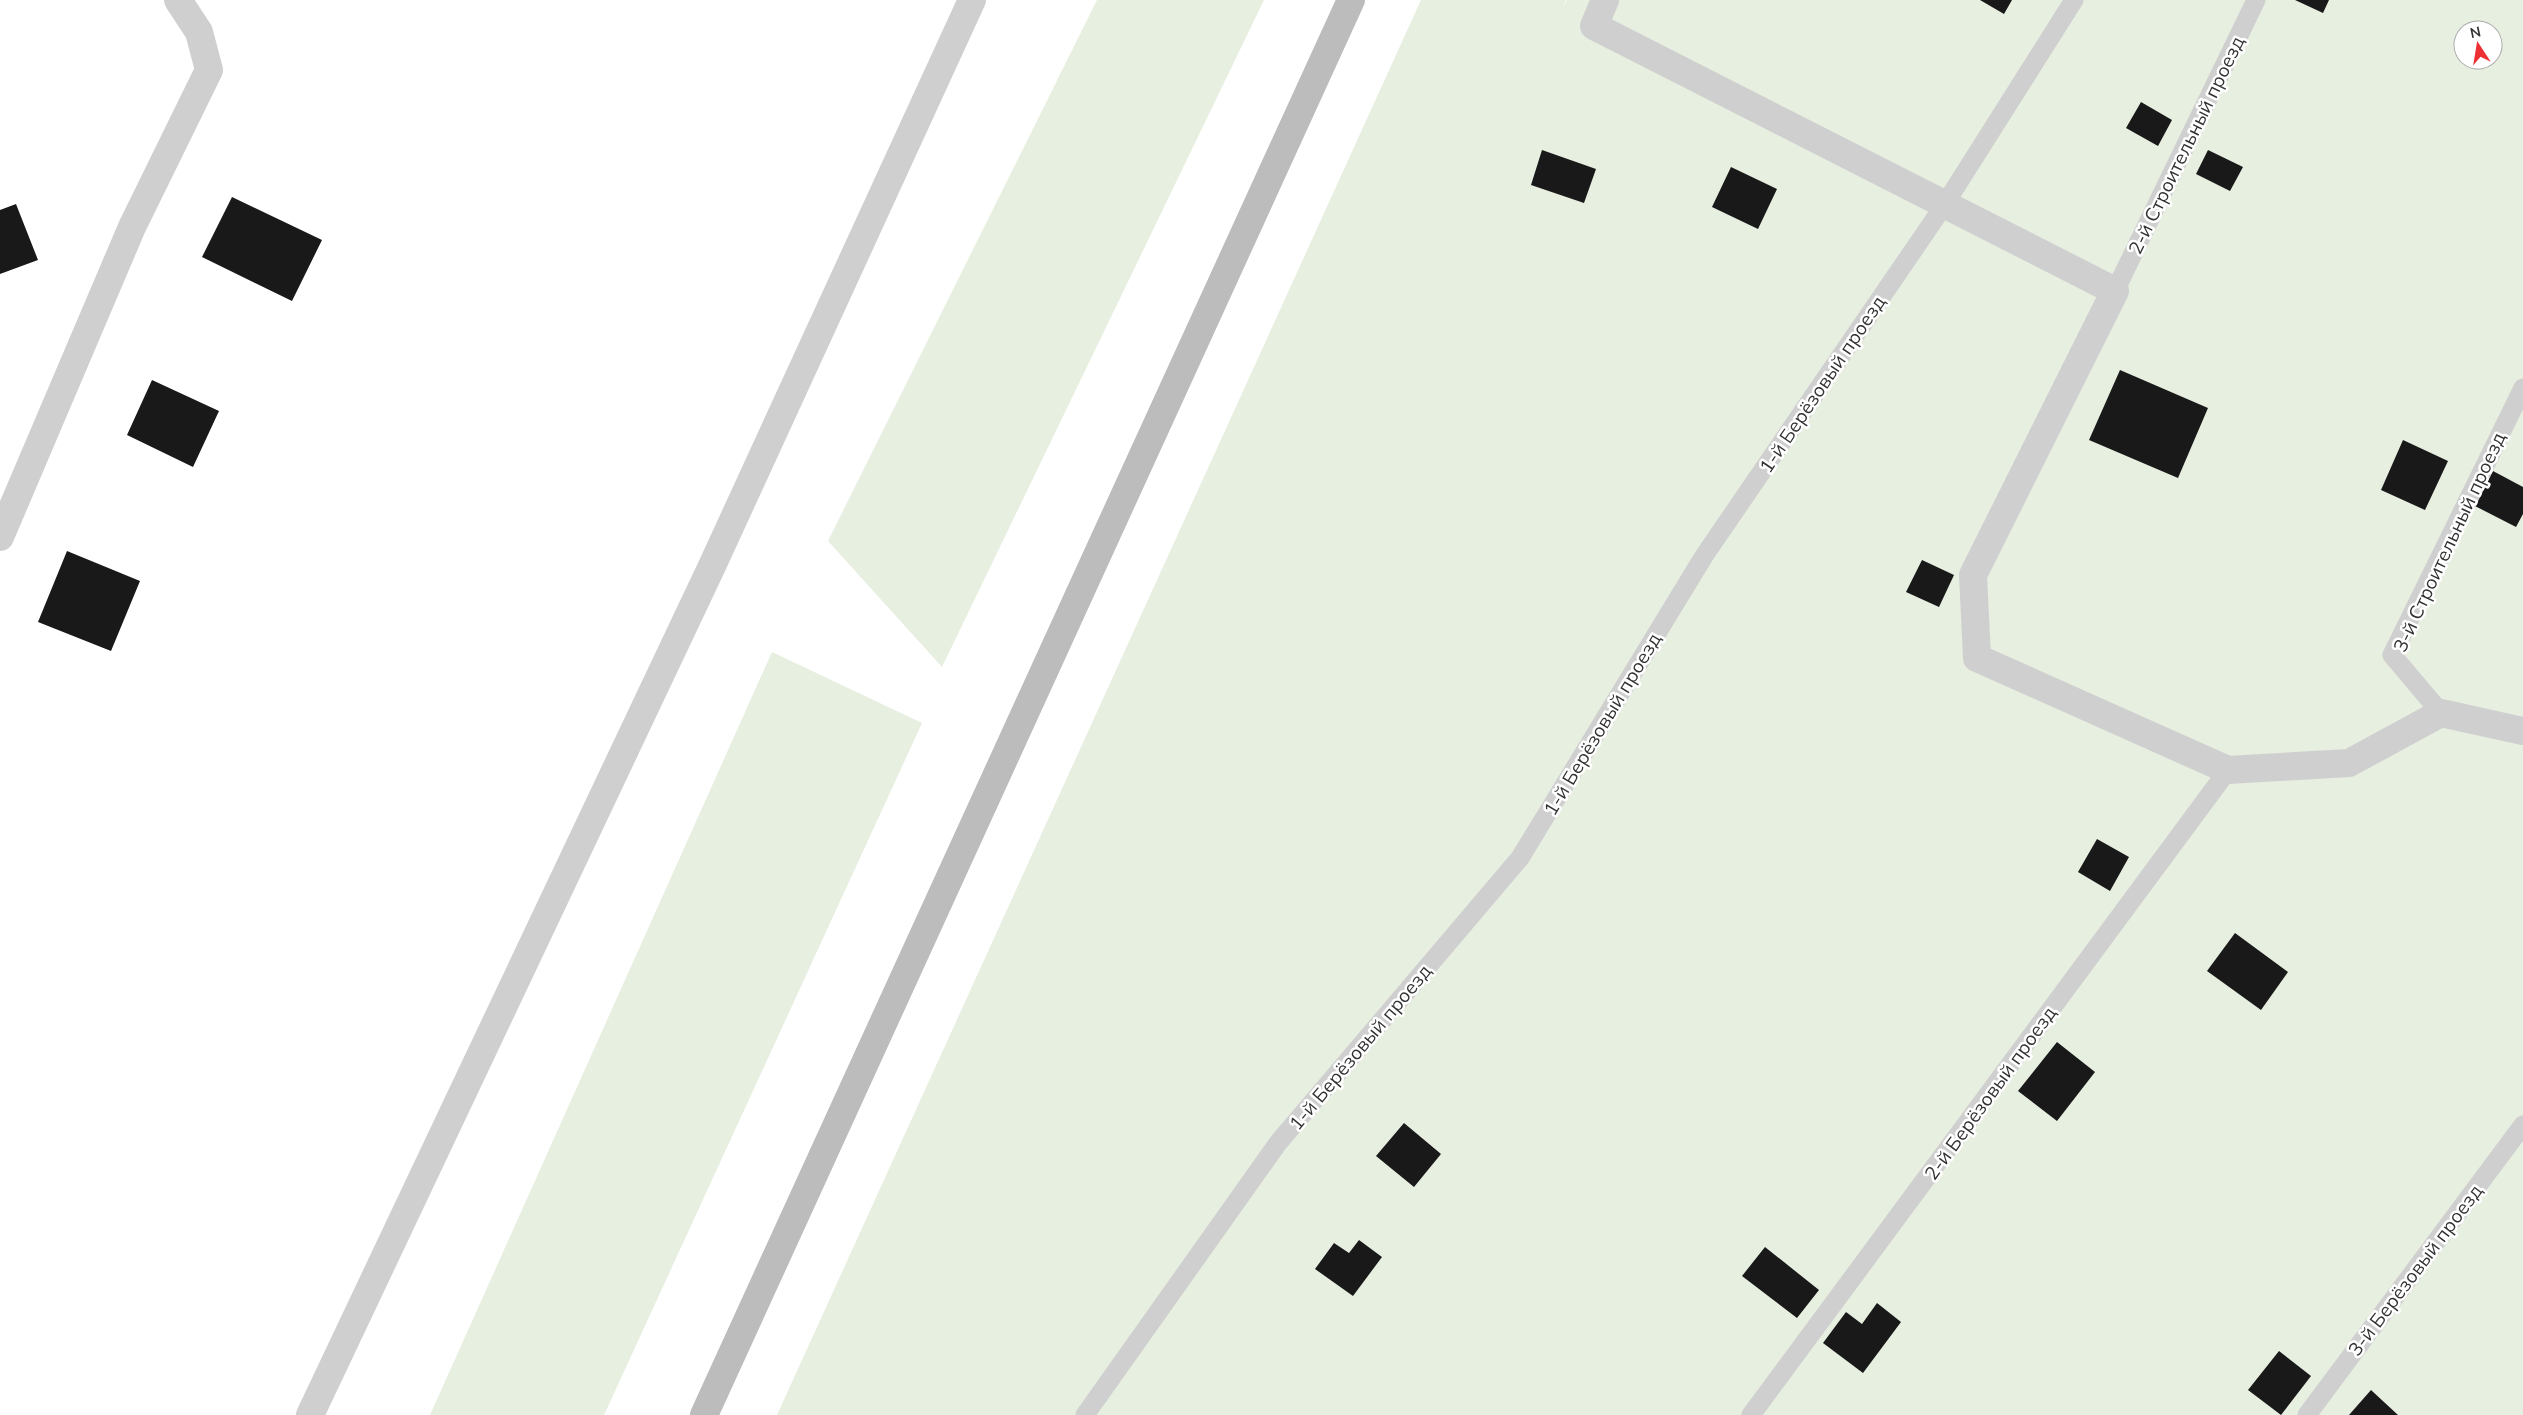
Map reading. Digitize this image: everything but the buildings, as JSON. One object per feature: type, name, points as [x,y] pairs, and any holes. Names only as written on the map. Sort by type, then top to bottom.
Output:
[{"type":"main road","points":[[704,1415],[1351,0]]},
{"type":"street","points":[[0,537],[132,226],[210,70],[199,32],[178,0]]},
{"type":"street","points":[[310,1415],[712,566],[972,0]]},
{"type":"street","points":[[1605,0],[1594,26],[2115,291],[1973,575],[1977,658],[2228,770],[2349,763],[2441,714],[2523,730]]},
{"type":"lane","name":"1-й Берёзовый проезд","points":[[1085,1415],[1278,1143],[1520,858],[1704,556],[1946,204],[2074,0]]},
{"type":"lane","name":"2-й Строительный проезд","points":[[2115,291],[2256,0]]},
{"type":"lane","name":"3-й Строительный проезд","points":[[2441,714],[2392,656],[2523,388]]},
{"type":"lane","name":"2-й Берёзовый проезд","points":[[1751,1415],[2228,770]]},
{"type":"lane","name":"3-й Берёзовый проезд","points":[[2307,1415],[2523,1125]]},
{"type":"green space","points":[[1097,0],[1264,0],[942,667],[828,541]]},
{"type":"green space","points":[[1421,0],[1566,0],[1564,6],[1567,0],[2523,0],[2523,1415],[777,1415]]},
{"type":"green space","points":[[772,652],[922,723],[604,1415],[430,1415]]}]
